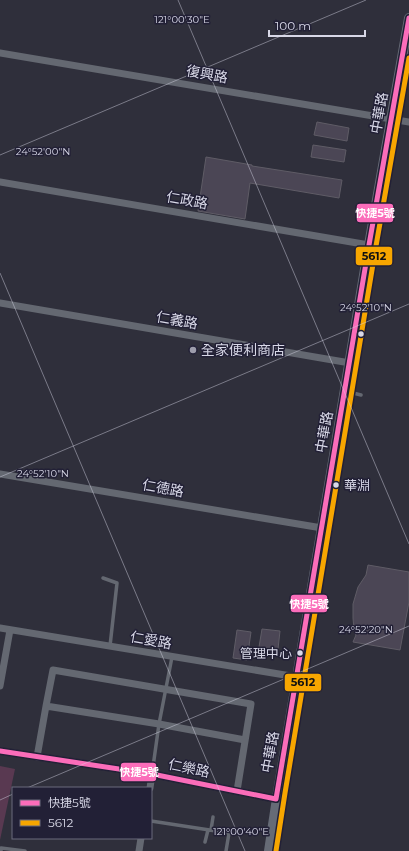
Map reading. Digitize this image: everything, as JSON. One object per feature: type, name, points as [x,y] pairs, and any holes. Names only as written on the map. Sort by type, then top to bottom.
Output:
[{"type":"street","name":"中華路","points":[[269,851],[276,799],[409,18]]},
{"type":"street","name":"復興路","points":[[0,53],[409,122]]},
{"type":"street","name":"仁政路","points":[[0,182],[370,245]]},
{"type":"street","name":"仁義路","points":[[0,303],[350,363]]},
{"type":"street","name":"仁德路","points":[[0,474],[322,528]]},
{"type":"street","name":"仁愛路","points":[[0,628],[297,677]]},
{"type":"street","points":[[0,686],[10,630]]},
{"type":"street","points":[[37,757],[54,670],[250,704],[237,791]]},
{"type":"street","points":[[46,706],[159,724],[245,740]]},
{"type":"street","name":"仁樂路","points":[[0,751],[152,774],[276,799]]},
{"type":"street","points":[[150,787],[152,774]]},
{"type":"street","points":[[139,851],[141,839]]},
{"type":"lane","points":[[345,391],[361,395]]},
{"type":"lane","points":[[103,578],[117,583],[110,646]]},
{"type":"lane","points":[[152,774],[159,724],[172,657]]},
{"type":"lane","points":[[205,842],[213,817]]},
{"type":"lane","points":[[152,821],[229,833],[226,851]]},
{"type":"lane","points":[[1,851],[1,848],[25,851]]},
{"type":"shaded area","points":[[0,766],[15,769],[0,840]]},
{"type":"building","points":[[317,122],[349,128],[347,141],[314,135]]},
{"type":"building","points":[[313,145],[346,150],[344,162],[311,157]]},
{"type":"building","points":[[206,157],[252,166],[342,180],[339,198],[250,183],[245,219],[198,211]]},
{"type":"building","points":[[368,565],[409,572],[409,602],[400,650],[353,642],[356,635],[354,630],[353,604],[358,587],[366,575]]},
{"type":"building","points":[[262,629],[280,631],[278,649],[259,647]]},
{"type":"building","points":[[237,630],[251,632],[247,660],[233,658]]},
{"type":"transit line","name":"快捷5號","points":[[276,799],[369,245],[409,18]]},
{"type":"transit line","name":"5612","points":[[276,851],[376,246],[409,58]]},
{"type":"transit line","name":"快捷5號","points":[[0,751],[152,774],[276,799]]},
{"type":"place","name":"全家便利商店","points":[[193,350]]},
{"type":"place","name":"華淵","points":[[336,485]]},
{"type":"place","name":"管理中心","points":[[300,653]]}]
